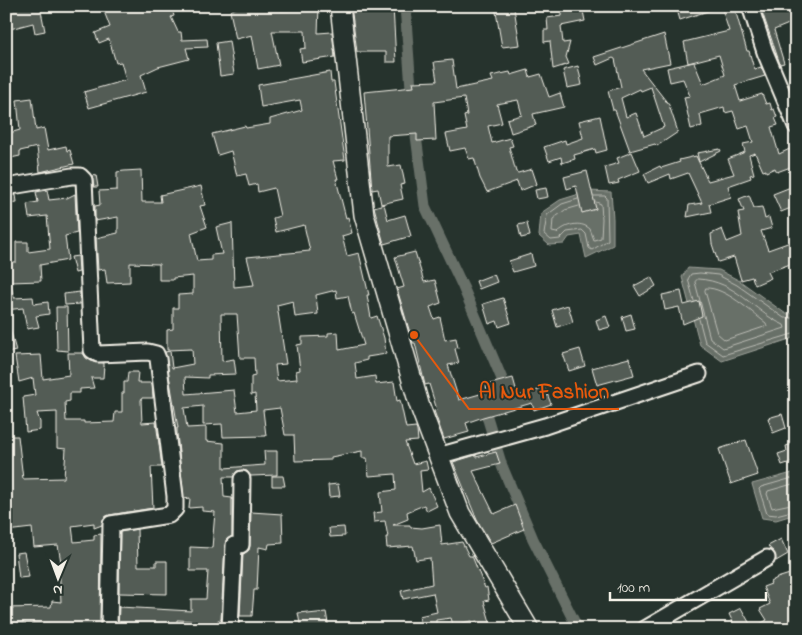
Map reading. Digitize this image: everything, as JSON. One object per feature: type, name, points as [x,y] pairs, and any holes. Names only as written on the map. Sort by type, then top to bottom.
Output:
[{"type":"main road","points":[[340,6],[364,215],[419,404],[460,513],[529,629]]},
{"type":"street","points":[[750,6],[765,52],[796,126]]},
{"type":"street","points":[[6,187],[72,176],[80,176],[84,180],[92,350],[98,354],[148,352],[156,354],[158,359],[175,509],[169,515],[111,524],[109,629]]},
{"type":"street","points":[[438,456],[607,406],[699,374]]},
{"type":"street","points":[[230,629],[234,545],[241,545],[242,478]]},
{"type":"street","points":[[644,629],[767,558]]},
{"type":"water","points":[[589,191],[611,192],[613,245],[586,258],[581,235],[569,237],[564,244],[549,245],[539,236],[541,213],[560,200]]},
{"type":"water","points":[[688,268],[719,270],[740,281],[786,314],[796,313],[796,337],[722,361],[700,345],[682,277]]},
{"type":"water","points":[[796,472],[796,514],[776,520],[762,518],[752,484]]},
{"type":"building","points":[[11,6],[40,6],[45,31],[35,33],[33,23],[6,30],[6,12],[12,10]]},
{"type":"building","points":[[102,6],[171,6],[174,16],[171,17],[178,32],[181,32],[182,40],[207,39],[208,47],[186,48],[189,59],[158,67],[141,75],[146,92],[89,108],[84,92],[126,80],[121,62],[116,63],[109,39],[99,43],[95,33],[110,27]]},
{"type":"building","points":[[240,6],[280,6],[281,11],[300,10],[300,6],[319,6],[318,33],[332,32],[335,57],[302,62],[300,49],[306,48],[305,31],[272,31],[279,65],[258,69],[252,35],[236,39],[230,11]]},
{"type":"building","points":[[351,6],[393,6],[396,62],[386,62],[386,52],[357,52]]},
{"type":"building","points":[[495,6],[512,6],[514,8],[520,45],[502,47]]},
{"type":"building","points":[[582,6],[585,21],[561,26],[563,43],[570,42],[566,57],[569,64],[553,69],[550,41],[544,42],[544,30],[548,30],[547,18],[562,16],[562,8]]},
{"type":"building","points":[[676,6],[717,6],[717,8],[680,20]]},
{"type":"building","points":[[721,6],[734,6],[753,65],[755,69],[761,67],[765,76],[735,85],[740,101],[762,94],[766,104],[770,103],[777,117],[775,118],[778,125],[771,127],[779,154],[796,146],[796,165],[777,172],[775,168],[766,172],[766,170],[763,171],[755,153],[749,155],[754,174],[750,175],[751,178],[728,186],[731,197],[709,204],[711,212],[687,217],[689,205],[702,203],[688,173],[671,179],[670,174],[648,183],[644,174],[660,166],[661,168],[680,162],[679,160],[696,156],[708,181],[734,174],[728,159],[745,152],[743,144],[753,142],[748,126],[739,129],[733,111],[725,113],[724,107],[700,114],[702,126],[691,129],[684,97],[690,96],[683,79],[670,82],[667,68],[694,62],[703,84],[725,75],[719,55],[688,63],[684,42],[729,31]]},
{"type":"building","points":[[760,6],[796,6],[796,21],[774,30],[784,63],[780,64]]},
{"type":"building","points":[[664,34],[670,63],[641,69],[669,105],[678,132],[657,146],[655,144],[630,151],[615,110],[613,110],[608,91],[621,87],[615,59],[613,58],[597,65],[594,57]],"holes":[[[651,87],[664,127],[644,136],[636,113],[626,117],[621,98],[640,89],[641,91]]]},
{"type":"building","points":[[229,41],[234,74],[220,76],[216,43]]},
{"type":"building","points":[[452,60],[456,89],[493,81],[491,76],[510,72],[511,75],[528,70],[530,77],[541,74],[549,97],[560,93],[564,107],[533,114],[536,125],[511,133],[507,119],[522,115],[518,100],[497,104],[502,123],[488,126],[492,143],[510,138],[513,146],[509,147],[516,172],[532,169],[537,184],[520,191],[517,181],[487,192],[480,178],[474,158],[469,159],[465,148],[450,151],[446,134],[467,130],[464,116],[467,115],[464,98],[434,102],[436,140],[417,141],[417,134],[388,136],[388,167],[401,165],[405,184],[400,185],[403,199],[381,204],[378,189],[372,190],[364,92],[414,87],[413,82],[437,81],[434,62]]},
{"type":"building","points":[[578,66],[582,85],[567,88],[563,70]]},
{"type":"building","points":[[330,72],[331,82],[334,82],[345,160],[333,161],[346,218],[348,217],[352,233],[342,236],[347,256],[359,253],[369,295],[367,295],[371,318],[377,316],[384,338],[386,354],[367,357],[367,360],[355,363],[357,379],[375,376],[376,384],[394,382],[397,401],[400,400],[406,428],[416,427],[417,431],[418,441],[405,442],[413,464],[426,461],[428,470],[420,471],[422,492],[429,488],[437,506],[427,511],[424,505],[407,512],[408,519],[393,525],[410,525],[410,527],[422,528],[440,525],[442,545],[462,542],[469,556],[472,556],[485,588],[487,587],[489,600],[484,601],[492,629],[479,629],[477,621],[453,625],[451,618],[436,620],[436,629],[428,629],[428,623],[421,625],[419,616],[437,612],[433,593],[403,599],[401,591],[432,584],[430,558],[416,560],[413,546],[387,548],[386,537],[388,537],[385,521],[374,522],[373,513],[382,512],[380,492],[396,490],[395,474],[369,476],[367,458],[362,458],[362,451],[331,457],[331,460],[295,461],[294,435],[285,435],[280,408],[263,410],[266,436],[223,437],[222,424],[203,425],[203,406],[184,408],[187,428],[206,427],[206,441],[224,443],[224,468],[265,465],[264,451],[277,451],[277,475],[251,476],[247,471],[242,470],[237,471],[233,477],[223,477],[224,497],[232,498],[232,536],[226,540],[225,545],[221,620],[218,620],[218,629],[195,628],[195,621],[177,620],[177,629],[118,629],[119,607],[191,611],[191,599],[206,599],[208,571],[190,571],[190,547],[212,548],[215,512],[202,511],[202,507],[189,508],[190,498],[184,499],[177,434],[178,428],[165,352],[170,351],[172,368],[193,364],[192,349],[167,350],[167,330],[173,329],[173,308],[178,308],[178,295],[193,294],[193,276],[173,278],[173,280],[159,280],[159,264],[130,263],[130,282],[107,283],[105,269],[98,270],[96,238],[118,233],[118,217],[95,221],[95,206],[100,205],[99,191],[117,190],[117,172],[141,170],[142,202],[161,202],[160,195],[201,186],[205,205],[200,206],[207,227],[191,233],[197,261],[211,260],[211,255],[222,254],[216,227],[232,223],[234,287],[254,285],[247,257],[310,251],[304,225],[276,232],[273,218],[280,216],[274,188],[258,192],[257,184],[249,186],[246,174],[237,176],[231,151],[218,155],[212,134],[245,126],[246,128],[270,124],[270,119],[302,110],[300,100],[261,107],[258,85]],"holes":[[[336,290],[337,298],[348,296],[352,314],[354,313],[364,345],[339,350],[338,332],[328,333],[328,336],[302,337],[302,344],[297,345],[300,370],[296,371],[297,379],[277,381],[275,365],[286,364],[277,305],[293,301],[295,317],[318,314],[316,295]],[[221,314],[237,314],[240,358],[254,358],[255,376],[251,377],[251,395],[255,394],[256,410],[237,412],[234,390],[186,394],[185,377],[208,378],[208,375],[236,374],[234,359],[222,361]]]},
{"type":"building","points":[[32,98],[36,130],[44,128],[48,150],[66,146],[67,151],[70,150],[74,164],[40,172],[37,147],[20,151],[20,156],[6,159],[6,134],[20,130],[17,100]]},
{"type":"building","points":[[600,116],[607,150],[596,153],[595,149],[574,155],[575,159],[562,163],[561,157],[549,161],[544,147],[565,140],[566,144],[583,138],[579,121]]},
{"type":"building","points":[[720,149],[721,151],[699,162],[697,153]]},
{"type":"building","points":[[632,152],[640,171],[618,180],[619,183],[609,185],[605,167],[619,163],[617,158]]},
{"type":"building","points":[[587,171],[596,209],[582,213],[576,186],[567,189],[564,177]]},
{"type":"building","points":[[96,175],[98,187],[94,187],[92,176]]},
{"type":"building","points":[[796,185],[796,206],[781,212],[773,194]]},
{"type":"building","points":[[546,188],[548,197],[537,199],[535,190]]},
{"type":"building","points":[[47,190],[49,200],[67,198],[75,194],[77,233],[65,236],[68,260],[40,265],[41,281],[10,282],[14,298],[33,297],[34,304],[48,302],[49,314],[36,316],[39,327],[27,329],[23,308],[6,310],[7,262],[16,262],[16,242],[28,242],[28,252],[50,249],[47,216],[29,218],[27,204],[38,202],[36,192]]},
{"type":"building","points":[[16,195],[17,202],[7,203],[6,196]]},
{"type":"building","points":[[749,195],[754,208],[762,207],[765,219],[769,217],[772,228],[761,231],[768,250],[796,240],[796,262],[768,272],[771,278],[755,285],[752,277],[741,280],[734,257],[718,262],[711,234],[722,229],[727,242],[742,236],[738,212],[744,211],[739,199]]},
{"type":"building","points":[[384,204],[388,220],[405,215],[411,236],[384,244],[374,207]]},
{"type":"building","points":[[527,223],[530,236],[521,238],[518,225]]},
{"type":"building","points":[[415,252],[424,282],[435,280],[441,303],[430,307],[434,319],[440,317],[445,340],[456,338],[458,348],[455,349],[459,363],[448,365],[459,400],[487,392],[486,385],[513,378],[518,396],[545,388],[551,404],[534,410],[532,403],[483,417],[466,423],[469,432],[444,439],[434,411],[437,410],[429,384],[425,385],[415,343],[413,343],[397,289],[404,287],[395,257]]},
{"type":"building","points":[[531,254],[534,266],[513,272],[509,261]]},
{"type":"building","points":[[78,256],[79,272],[75,273],[71,257]]},
{"type":"building","points":[[494,274],[497,282],[479,289],[476,281]]},
{"type":"building","points":[[651,277],[656,286],[640,296],[634,286]]},
{"type":"building","points":[[681,291],[684,305],[699,301],[702,316],[683,324],[679,307],[665,310],[662,295]]},
{"type":"building","points":[[80,292],[80,304],[65,305],[64,294]]},
{"type":"building","points":[[503,298],[511,323],[499,327],[497,321],[489,324],[483,304]]},
{"type":"building","points":[[568,305],[573,322],[557,327],[552,310]]},
{"type":"building","points":[[56,307],[67,307],[68,351],[57,350]]},
{"type":"building","points":[[631,314],[635,329],[626,331],[622,317]]},
{"type":"building","points":[[606,316],[610,327],[599,330],[596,320]]},
{"type":"building","points":[[9,325],[16,351],[6,353],[6,326]]},
{"type":"building","points":[[580,349],[585,366],[569,371],[563,354]]},
{"type":"building","points":[[68,353],[83,353],[86,358],[93,362],[104,363],[104,365],[103,378],[91,378],[94,388],[80,389],[80,393],[70,393],[70,401],[65,402],[66,421],[84,421],[84,423],[114,422],[115,412],[122,412],[122,393],[124,393],[124,382],[127,382],[128,372],[138,372],[137,382],[152,383],[153,398],[142,398],[141,400],[142,423],[156,422],[162,467],[151,467],[153,508],[109,515],[103,519],[102,525],[94,528],[94,523],[72,526],[74,542],[94,540],[94,535],[101,534],[100,629],[50,629],[50,624],[6,623],[6,608],[51,607],[52,601],[61,602],[59,562],[61,562],[58,545],[34,547],[32,528],[6,531],[6,490],[8,490],[6,436],[18,436],[23,479],[64,478],[66,449],[57,448],[57,412],[37,413],[40,430],[26,432],[23,397],[35,395],[33,378],[19,382],[15,356],[41,355],[43,379],[69,375]]},
{"type":"building","points":[[629,358],[634,375],[597,385],[592,368]]},
{"type":"building","points":[[782,414],[786,428],[773,433],[768,418]]},
{"type":"building","points":[[746,440],[758,475],[731,484],[719,449]]},
{"type":"building","points":[[796,443],[795,471],[791,462],[782,465],[778,454],[787,451],[786,446]]},
{"type":"building","points":[[496,452],[500,464],[473,471],[494,514],[515,505],[524,529],[491,543],[477,520],[453,462],[476,455],[476,457]]},
{"type":"building","points":[[272,476],[283,476],[285,486],[272,486]]},
{"type":"building","points":[[338,484],[340,496],[329,497],[328,485]]},
{"type":"building","points":[[251,512],[282,514],[283,543],[269,544],[268,549],[259,547],[257,590],[254,590],[252,616],[240,616],[243,554],[249,550],[250,546]]},
{"type":"building","points":[[344,527],[345,536],[330,537],[329,528]]},
{"type":"building","points":[[137,529],[138,566],[156,566],[156,561],[167,561],[167,594],[119,593],[120,532]]},
{"type":"building","points":[[781,539],[788,554],[776,561],[775,554],[768,546]]},
{"type":"building","points":[[24,552],[29,577],[19,578],[16,553]]},
{"type":"building","points":[[796,572],[796,629],[751,629],[767,620],[760,609],[770,604],[763,587],[771,584],[770,582],[777,578]]},
{"type":"building","points":[[741,608],[750,624],[736,629],[729,614]]},
{"type":"building","points":[[308,612],[308,614],[326,612],[329,629],[301,629],[298,613]]},
{"type":"waterway","points":[[405,6],[412,102]]},
{"type":"waterway","points":[[414,120],[425,206],[463,287],[502,379],[501,394]]},
{"type":"waterway","points":[[491,406],[485,410],[502,466],[533,539],[578,629]]},
{"type":"place","name":"Al Nur Fashion","points":[[414,335]]}]
